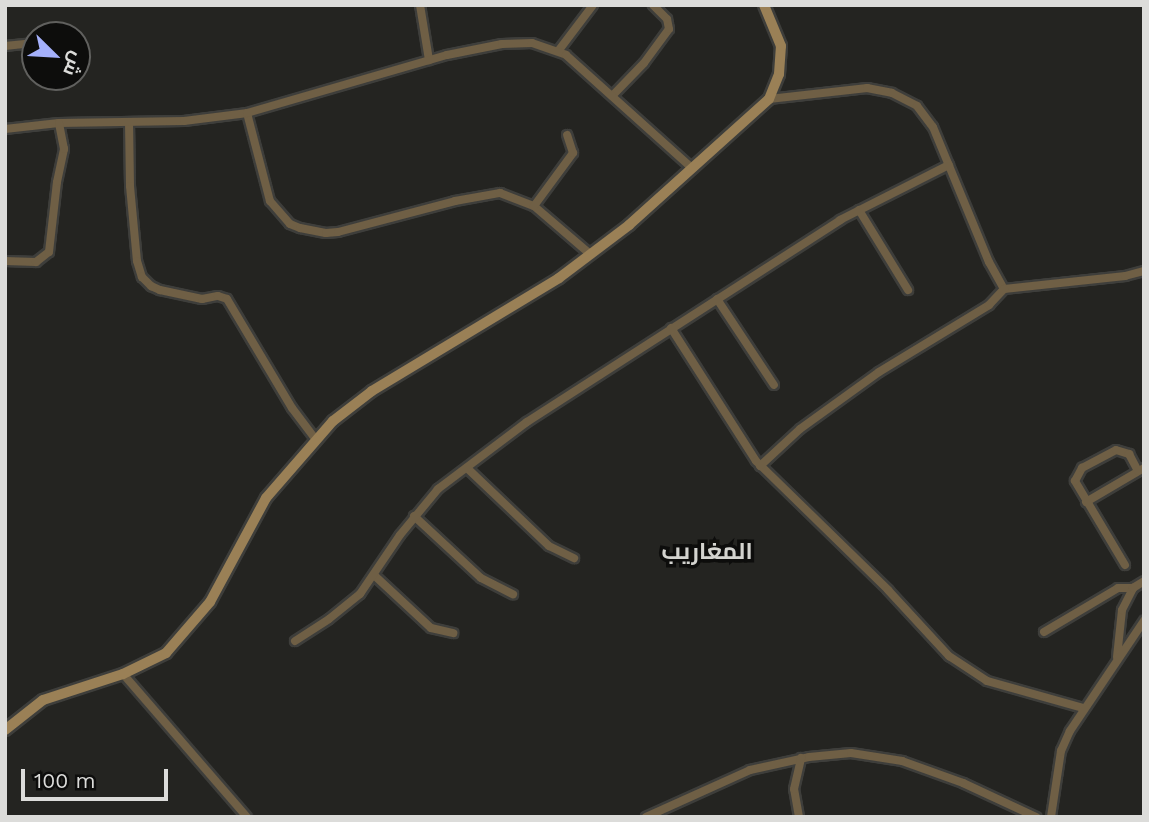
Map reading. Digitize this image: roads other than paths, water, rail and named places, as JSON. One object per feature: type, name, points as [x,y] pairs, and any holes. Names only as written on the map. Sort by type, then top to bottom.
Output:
[{"type":"street","points":[[420,5],[429,60]]},
{"type":"street","points":[[559,50],[593,5]]},
{"type":"street","points":[[614,94],[644,63],[668,29],[667,19],[653,5]]},
{"type":"street","points":[[5,730],[43,700],[123,674],[166,653],[209,603],[266,498],[316,439],[364,397],[549,285],[629,225],[769,99],[779,74],[781,46],[764,5]]},
{"type":"street","points":[[5,129],[59,123],[184,121],[247,113],[429,60],[502,44],[532,43],[559,50],[614,94],[691,167]]},
{"type":"street","points":[[769,99],[852,89],[892,93],[917,106],[927,117],[989,262],[1004,289]]},
{"type":"street","points":[[247,113],[270,201],[290,224],[326,233],[338,232],[487,194],[510,195],[534,206],[590,254]]},
{"type":"street","points":[[130,122],[130,186],[137,261],[142,276],[151,286],[160,290],[202,299],[218,296],[227,299],[292,408],[316,439]]},
{"type":"street","points":[[5,261],[36,262],[49,251],[57,182],[64,149],[59,123]]},
{"type":"street","points":[[534,206],[572,156],[573,145],[567,135]]},
{"type":"street","points":[[295,641],[342,610],[375,576],[414,516],[438,489],[527,422],[859,210],[949,165]]},
{"type":"street","points":[[859,210],[908,290]]},
{"type":"street","points":[[760,466],[823,413],[879,373],[989,305],[1004,289],[1125,276],[1144,271]]},
{"type":"street","points":[[717,299],[774,386]]},
{"type":"street","points":[[671,328],[760,466],[965,669],[1005,687],[1083,708]]},
{"type":"street","points":[[1086,502],[1141,470],[1123,450],[1104,455],[1082,468],[1074,484],[1125,565]]},
{"type":"street","points":[[467,468],[550,546],[574,558]]},
{"type":"street","points":[[414,516],[481,578],[513,594]]},
{"type":"street","points":[[375,576],[431,628],[453,633]]},
{"type":"street","points":[[1116,660],[1122,610],[1133,588],[1144,581]]},
{"type":"street","points":[[1044,632],[1118,588],[1133,588]]},
{"type":"street","points":[[1051,817],[1061,751],[1083,708],[1144,621]]},
{"type":"street","points":[[123,674],[247,817]]},
{"type":"street","points":[[646,817],[740,773],[801,758],[850,753],[902,761],[963,783],[1036,817]]},
{"type":"street","points":[[799,817],[794,789],[801,758]]},
{"type":"district","name":"المغاريب","points":[[707,552]]}]
